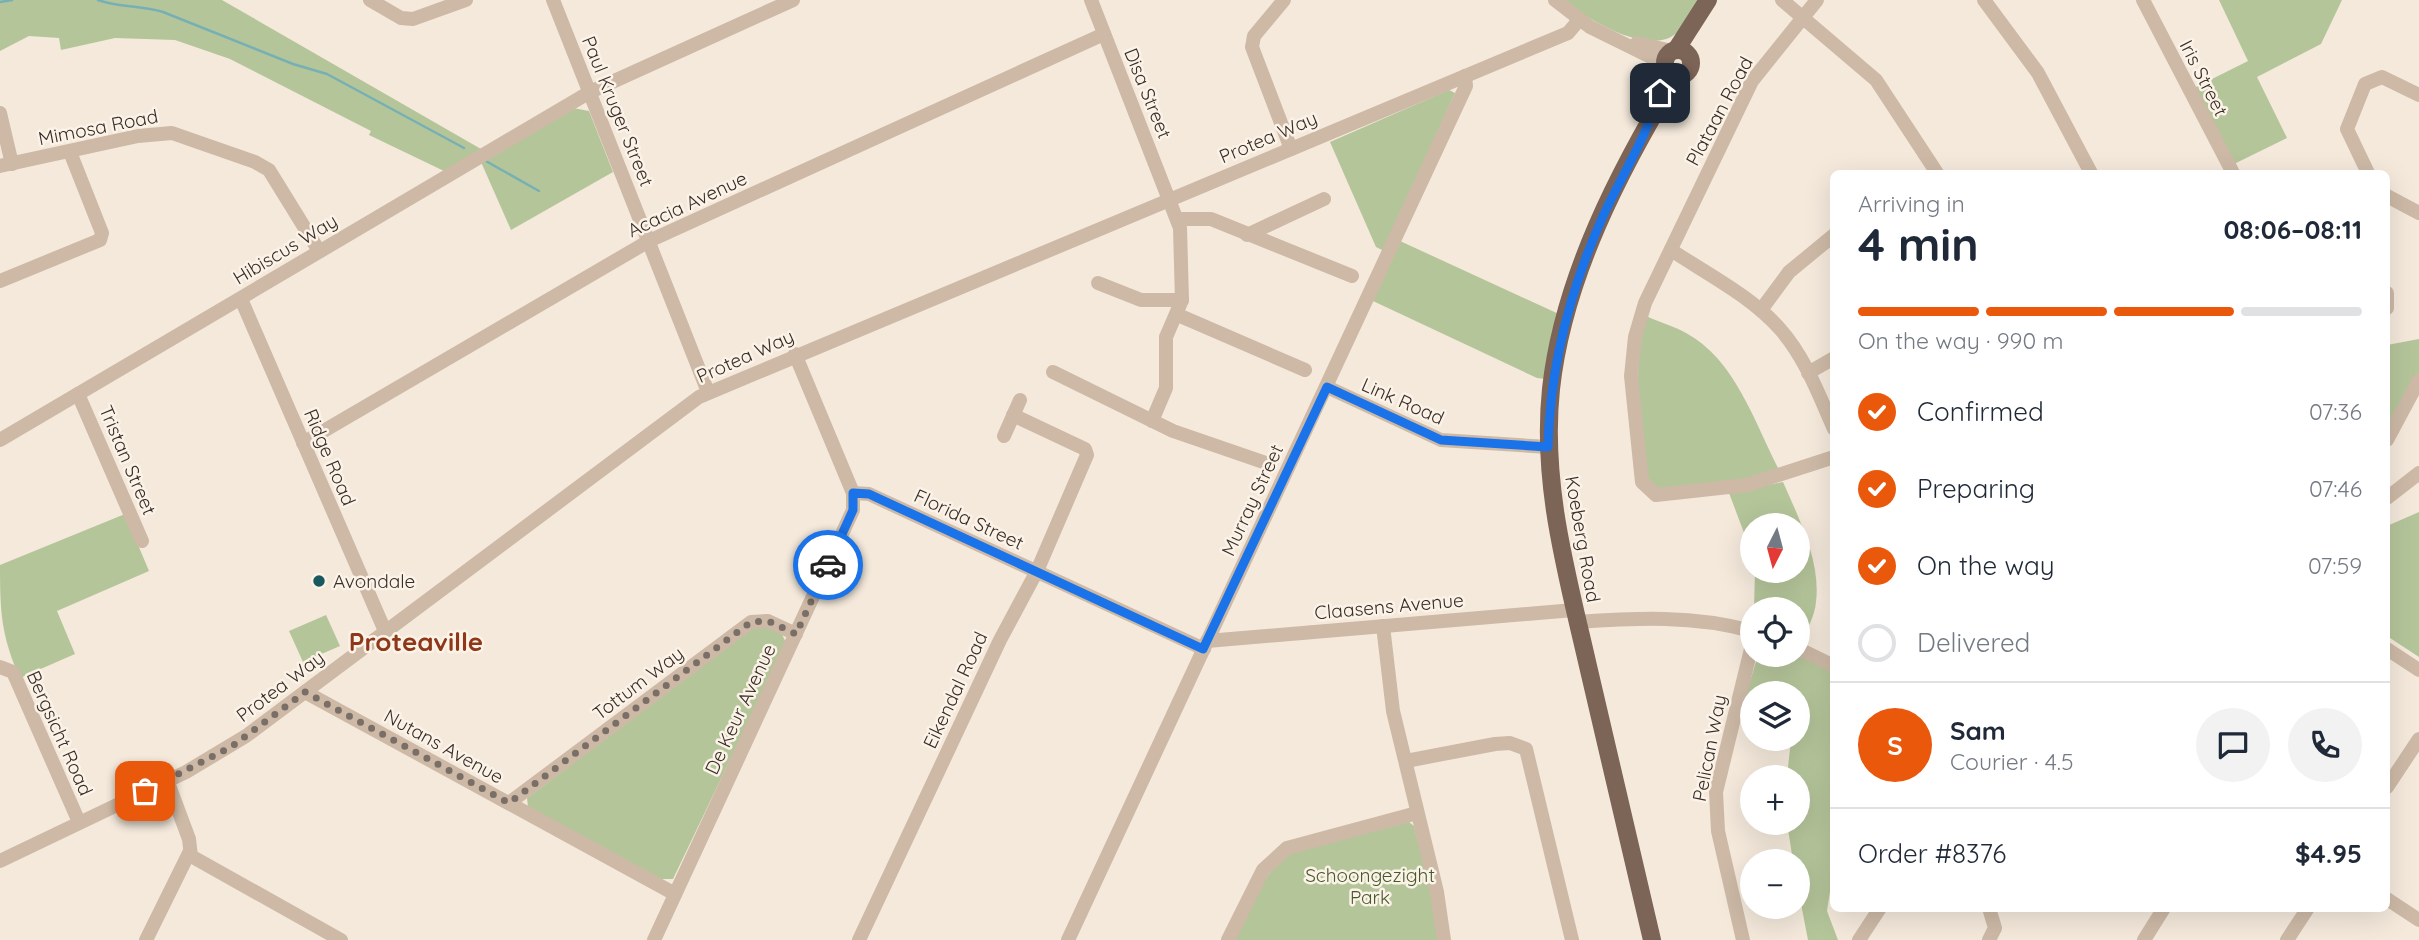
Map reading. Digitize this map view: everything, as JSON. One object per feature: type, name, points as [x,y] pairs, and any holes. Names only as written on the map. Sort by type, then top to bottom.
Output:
[{"type":"main road","name":"Koeberg Road","points":[[1652,940],[1576,616],[1552,500],[1548,447],[1556,358],[1578,278],[1604,215],[1653,115],[1674,61],[1705,6]]},
{"type":"street","points":[[370,0],[401,18],[413,19],[466,0]]},
{"type":"street","name":"Paul Kruger Street","points":[[553,0],[708,392]]},
{"type":"street","name":"Disa Street","points":[[1091,0],[1178,219],[1181,235],[1182,300],[1178,315],[1166,337],[1166,388],[1152,421]]},
{"type":"street","points":[[1284,0],[1254,36],[1251,47],[1291,149]]},
{"type":"street","points":[[1555,0],[1579,20],[1602,33],[1674,61]]},
{"type":"street","points":[[1782,0],[1887,92],[1934,170]]},
{"type":"street","name":"Plataan Road","points":[[1817,0],[1752,81],[1645,303],[1633,350],[1631,389],[1644,486],[1652,493],[1661,496],[1736,487],[1781,477],[1830,459]]},
{"type":"street","points":[[1984,0],[2038,73],[2089,170]]},
{"type":"street","name":"Iris Street","points":[[2143,0],[2231,170]]},
{"type":"street","name":"Hibiscus Way","points":[[0,440],[590,92],[782,2]]},
{"type":"street","name":"Protea Way","points":[[0,861],[231,747],[708,392],[1568,33],[1579,20]]},
{"type":"street","name":"Acacia Avenue","points":[[303,443],[649,241],[1104,34]]},
{"type":"street","name":"Murray Street","points":[[1069,940],[1466,86],[1465,76]]},
{"type":"street","points":[[2367,170],[2347,130],[2365,84],[2382,77],[2419,95]]},
{"type":"street","points":[[0,113],[6,165]]},
{"type":"street","name":"Mimosa Road","points":[[6,165],[162,132],[255,162],[274,174],[319,251]]},
{"type":"street","points":[[0,281],[100,240],[102,233],[70,152]]},
{"type":"street","points":[[2390,198],[2418,212]]},
{"type":"street","points":[[1247,235],[1324,199]]},
{"type":"street","points":[[1178,219],[1211,219],[1352,276]]},
{"type":"street","points":[[1761,310],[1788,272],[1830,238]]},
{"type":"street","points":[[1671,250],[1761,310],[1788,339],[1808,373],[1830,420]]},
{"type":"street","points":[[1098,283],[1140,300],[1182,300]]},
{"type":"street","name":"Ridge Road","points":[[241,299],[385,631]]},
{"type":"street","points":[[1178,315],[1305,370]]},
{"type":"street","points":[[795,354],[853,493]]},
{"type":"street","points":[[1808,373],[1830,360]]},
{"type":"street","points":[[1053,372],[1152,421],[1266,463]]},
{"type":"street","points":[[2390,434],[2419,380]]},
{"type":"street","name":"Link Road","points":[[1327,387],[1441,440],[1548,447]]},
{"type":"street","name":"Tristan Street","points":[[78,394],[142,541]]},
{"type":"street","points":[[1004,436],[1020,400]]},
{"type":"street","name":"Eikendal Road","points":[[859,940],[1000,640],[1037,571],[1087,457],[1085,449],[1013,415]]},
{"type":"street","points":[[2390,496],[2419,473]]},
{"type":"street","name":"Florida Street","points":[[853,493],[869,494],[1205,645]]},
{"type":"street","name":"De Keur Avenue","points":[[654,940],[853,510],[853,493]]},
{"type":"street","name":"Claasens Avenue","points":[[1205,645],[1383,626],[1576,616],[1694,619],[1740,629]]},
{"type":"street","name":"Tottum Way","points":[[509,803],[751,622],[768,621],[796,634]]},
{"type":"street","points":[[1383,626],[1393,711],[1437,892],[1444,940]]},
{"type":"street","points":[[2390,651],[2419,670]]},
{"type":"street","points":[[1810,655],[1830,664]]},
{"type":"street","name":"Bergsicht Road","points":[[0,667],[13,672],[79,822]]},
{"type":"street","name":"Pelican Way","points":[[1743,940],[1718,831],[1716,802],[1722,761],[1746,667]]},
{"type":"street","name":"Nutans Avenue","points":[[305,692],[675,894]]},
{"type":"street","points":[[2390,782],[2419,739]]},
{"type":"street","points":[[1406,761],[1495,744],[1510,743],[1526,749],[1572,940]]},
{"type":"street","points":[[167,780],[189,839],[191,856],[341,940]]},
{"type":"street","points":[[1228,940],[1263,870],[1287,848],[1297,843],[1417,813]]},
{"type":"street","points":[[146,940],[190,851]]},
{"type":"street","points":[[2390,902],[2419,920]]},
{"type":"street","points":[[1859,940],[1877,912]]},
{"type":"street","points":[[1989,940],[1995,928],[1990,912]]},
{"type":"street","points":[[2144,940],[2162,912]]},
{"type":"street","points":[[2287,940],[2305,912]]},
{"type":"green space","points":[[0,0],[222,0],[481,149],[444,171],[369,135],[371,131],[230,59],[175,40],[115,38],[61,50],[59,38],[29,36],[0,51]]},
{"type":"green space","points":[[1564,0],[1699,0],[1674,35],[1662,40],[1648,41],[1601,25]]},
{"type":"green space","points":[[2219,0],[2342,0],[2321,44],[2257,77],[2287,138],[2234,164],[2194,88],[2248,61]]},
{"type":"green space","points":[[1449,90],[1455,93],[1384,251],[1376,247],[1330,142]]},
{"type":"green space","points":[[573,108],[589,111],[613,172],[511,230],[481,162]]},
{"type":"green space","points":[[1400,241],[1561,315],[1546,379],[1537,378],[1373,301]]},
{"type":"green space","points":[[1646,316],[1686,333],[1703,344],[1717,358],[1741,393],[1778,468],[1767,476],[1663,490],[1649,484],[1638,400],[1641,339]]},
{"type":"green space","points":[[2419,339],[2419,374],[2390,428],[2390,344]]},
{"type":"green space","points":[[1783,482],[1797,513],[1740,513],[1740,522],[1729,493]]},
{"type":"green space","points":[[2419,512],[2419,657],[2390,638],[2390,525]]},
{"type":"green space","points":[[125,514],[149,571],[57,611],[75,654],[20,678],[3,623],[0,565]]},
{"type":"green space","points":[[1810,550],[1817,587],[1810,623],[1810,597],[1754,597],[1755,583],[1810,583]]},
{"type":"green space","points":[[326,615],[340,646],[303,662],[289,631]]},
{"type":"green space","points":[[761,625],[782,634],[786,643],[673,879],[661,879],[528,807],[527,798],[756,626]]},
{"type":"green space","points":[[1810,661],[1830,670],[1830,892],[1827,911],[1838,940],[1808,940],[1804,919],[1810,919],[1810,849],[1791,849],[1789,835],[1810,835],[1810,765],[1788,765],[1790,751],[1810,751],[1810,681],[1750,681],[1754,667],[1810,667]]},
{"type":"green space","name":"Schoongezight Park","points":[[1409,822],[1414,826],[1433,900],[1439,940],[1235,940],[1263,881],[1286,854]]},
{"type":"waterway","points":[[0,2],[12,0]]},
{"type":"waterway","points":[[98,0],[163,12],[293,64],[327,74],[464,148]]},
{"type":"waterway","points":[[484,160],[539,191]]},
{"type":"way so far","points":[[145,791],[231,747],[305,692],[509,803],[751,622],[768,621],[796,634],[828,565]]},
{"type":"place","name":"Avondale","points":[[319,581]]},
{"type":"district","name":"Proteaville","points":[[416,642]]},
{"type":"route","points":[[828,565],[853,510],[853,493],[869,494],[1203,649],[1327,387],[1441,440],[1548,447],[1551,387],[1567,312],[1604,215],[1653,115],[1660,93]]}]
